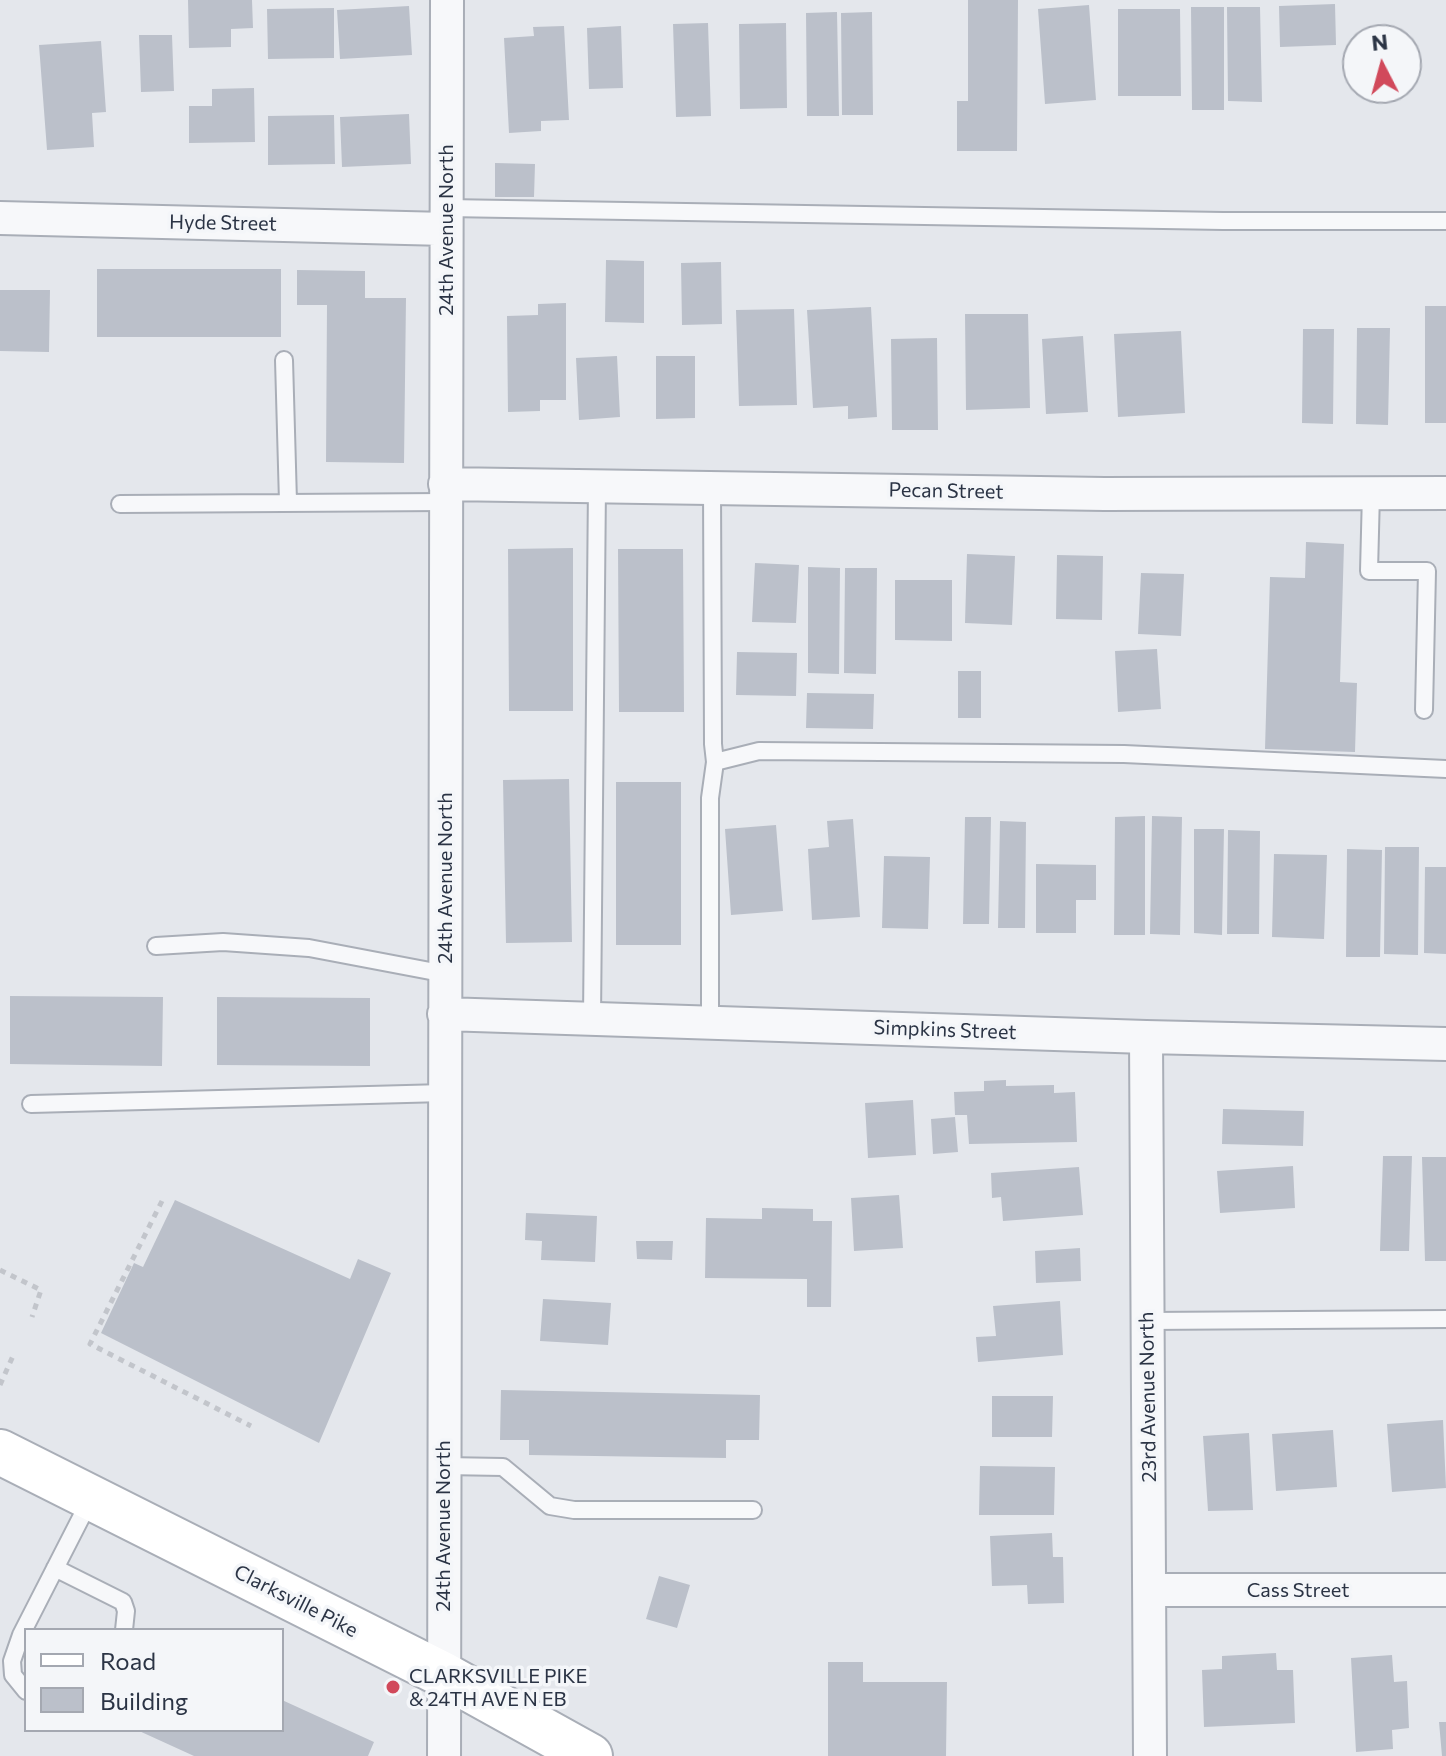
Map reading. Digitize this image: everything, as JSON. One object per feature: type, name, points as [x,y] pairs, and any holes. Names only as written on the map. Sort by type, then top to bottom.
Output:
[{"type":"main road","name":"Clarksville Pike","points":[[0,1452],[444,1675],[590,1756]]},
{"type":"street","name":"24th Avenue North","points":[[444,1756],[447,0]]},
{"type":"street","name":"Hyde Street","points":[[0,218],[446,218]]},
{"type":"street","name":"Pecan Street","points":[[445,493],[597,485],[1105,494],[1446,493]]},
{"type":"street","name":"Simpkins Street","points":[[444,1014],[1446,1044]]},
{"type":"street","name":"23rd Avenue North","points":[[1146,1037],[1150,1756]]},
{"type":"street","name":"Cass Street","points":[[1150,1590],[1446,1590]]},
{"type":"lane","points":[[446,218],[1446,221]]},
{"type":"lane","points":[[284,360],[288,502]]},
{"type":"lane","points":[[592,1018],[597,485]]},
{"type":"lane","points":[[710,1021],[710,798],[715,762],[712,487]]},
{"type":"lane","points":[[120,504],[288,502],[445,493]]},
{"type":"lane","points":[[1371,493],[1369,571],[1427,571],[1424,710]]},
{"type":"lane","points":[[715,762],[759,751],[1124,754],[1446,769]]},
{"type":"lane","points":[[156,946],[223,942],[309,948],[446,974]]},
{"type":"lane","points":[[31,1104],[444,1093]]},
{"type":"lane","points":[[1147,1321],[1446,1319]]},
{"type":"lane","points":[[444,1466],[503,1467],[550,1506],[574,1510],[753,1510]]},
{"type":"lane","points":[[25,1628],[91,1498]]},
{"type":"lane","points":[[55,1568],[123,1602],[126,1611],[124,1628]]},
{"type":"lane","points":[[24,1629],[12,1661],[13,1675],[24,1689]]},
{"type":"path","points":[[162,1201],[90,1344],[251,1426]]},
{"type":"path","points":[[0,1270],[41,1290],[32,1317]]},
{"type":"path","points":[[0,1385],[13,1356]]},
{"type":"building","points":[[188,0],[252,0],[253,28],[231,29],[231,47],[189,48]]},
{"type":"building","points":[[968,0],[1018,0],[1017,151],[957,151],[957,101],[968,101]]},
{"type":"building","points":[[1335,4],[1336,45],[1280,47],[1279,6]]},
{"type":"building","points":[[1089,5],[1096,100],[1045,104],[1038,9]]},
{"type":"building","points":[[409,6],[412,55],[340,59],[337,10]]},
{"type":"building","points":[[1191,7],[1224,7],[1224,110],[1192,110]]},
{"type":"building","points":[[1227,7],[1260,7],[1262,102],[1228,101]]},
{"type":"building","points":[[334,8],[334,58],[268,59],[267,9]]},
{"type":"building","points":[[1118,9],[1180,9],[1181,96],[1118,96]]},
{"type":"building","points":[[837,12],[839,116],[807,116],[806,13]]},
{"type":"building","points":[[872,12],[873,115],[842,115],[841,13]]},
{"type":"building","points":[[708,23],[711,116],[676,117],[673,24]]},
{"type":"building","points":[[786,23],[787,108],[740,109],[739,24]]},
{"type":"building","points":[[564,26],[569,120],[541,121],[541,131],[509,133],[504,38],[534,36],[533,27]]},
{"type":"building","points":[[621,26],[623,88],[589,89],[587,28]]},
{"type":"building","points":[[139,35],[172,35],[174,91],[141,92]]},
{"type":"building","points":[[101,41],[106,112],[92,113],[94,147],[47,150],[39,45]]},
{"type":"building","points":[[254,88],[255,142],[189,143],[189,106],[212,106],[212,89]]},
{"type":"building","points":[[409,114],[411,164],[342,167],[340,117]]},
{"type":"building","points":[[334,115],[335,164],[268,165],[268,116]]},
{"type":"building","points":[[495,163],[535,164],[534,197],[495,197]]},
{"type":"building","points":[[606,260],[644,261],[644,323],[605,322]]},
{"type":"building","points":[[721,262],[722,324],[682,325],[681,263]]},
{"type":"building","points":[[97,269],[281,269],[281,337],[97,337]]},
{"type":"building","points":[[297,270],[365,271],[365,298],[406,298],[404,463],[326,462],[327,305],[297,305]]},
{"type":"building","points":[[0,290],[50,290],[49,352],[0,351]]},
{"type":"building","points":[[566,303],[566,400],[540,400],[540,411],[508,412],[507,316],[538,315],[538,304]]},
{"type":"building","points":[[1425,306],[1446,306],[1446,423],[1425,423]]},
{"type":"building","points":[[871,307],[877,417],[848,419],[848,406],[813,408],[807,310]]},
{"type":"building","points":[[794,309],[797,405],[739,406],[736,310]]},
{"type":"building","points":[[965,314],[1028,314],[1030,408],[966,410]]},
{"type":"building","points":[[1357,328],[1390,328],[1388,425],[1356,424]]},
{"type":"building","points":[[1303,329],[1334,329],[1333,424],[1302,423]]},
{"type":"building","points":[[1181,331],[1185,413],[1118,417],[1114,334]]},
{"type":"building","points":[[1083,336],[1088,412],[1046,414],[1042,339]]},
{"type":"building","points":[[937,338],[938,430],[892,430],[891,339]]},
{"type":"building","points":[[617,356],[620,417],[579,420],[576,358]]},
{"type":"building","points":[[656,356],[695,356],[695,418],[656,419]]},
{"type":"building","points":[[1306,542],[1344,544],[1340,682],[1357,683],[1355,752],[1265,749],[1270,577],[1305,578]]},
{"type":"building","points":[[573,548],[573,711],[509,711],[508,549]]},
{"type":"building","points":[[618,549],[683,549],[684,712],[619,712]]},
{"type":"building","points":[[967,554],[1015,556],[1012,625],[965,623]]},
{"type":"building","points":[[1057,555],[1103,556],[1102,620],[1056,619]]},
{"type":"building","points":[[755,563],[799,565],[796,623],[752,622]]},
{"type":"building","points":[[808,567],[840,568],[839,674],[808,673]]},
{"type":"building","points":[[845,568],[877,568],[876,674],[844,673]]},
{"type":"building","points":[[1141,573],[1184,574],[1181,636],[1138,634]]},
{"type":"building","points":[[895,580],[952,580],[952,641],[895,640]]},
{"type":"building","points":[[1157,649],[1161,709],[1118,712],[1115,651]]},
{"type":"building","points":[[737,652],[797,653],[796,696],[736,695]]},
{"type":"building","points":[[958,671],[981,671],[981,718],[958,718]]},
{"type":"building","points":[[807,693],[874,694],[873,729],[806,728]]},
{"type":"building","points":[[569,779],[572,942],[506,943],[503,780]]},
{"type":"building","points":[[616,782],[681,782],[681,945],[616,945]]},
{"type":"building","points":[[1145,816],[1145,935],[1114,935],[1115,817]]},
{"type":"building","points":[[1152,816],[1182,817],[1180,935],[1150,934]]},
{"type":"building","points":[[965,817],[991,817],[989,924],[963,924]]},
{"type":"building","points":[[853,819],[860,917],[812,920],[808,849],[829,847],[827,821]]},
{"type":"building","points":[[1000,821],[1026,822],[1025,928],[998,928]]},
{"type":"building","points":[[776,825],[783,911],[731,915],[725,829]]},
{"type":"building","points":[[1194,829],[1224,829],[1222,935],[1194,933]]},
{"type":"building","points":[[1228,830],[1260,831],[1259,934],[1227,934]]},
{"type":"building","points":[[1385,847],[1419,847],[1418,955],[1384,954]]},
{"type":"building","points":[[1347,849],[1382,850],[1380,957],[1346,957]]},
{"type":"building","points":[[1274,854],[1327,855],[1324,939],[1272,937]]},
{"type":"building","points":[[884,856],[930,857],[928,929],[882,928]]},
{"type":"building","points":[[1036,864],[1096,865],[1096,900],[1076,900],[1076,933],[1036,933]]},
{"type":"building","points":[[1425,867],[1446,867],[1446,954],[1424,953]]},
{"type":"building","points":[[10,996],[163,997],[162,1066],[10,1064]]},
{"type":"building","points":[[217,997],[370,998],[370,1066],[217,1065]]},
{"type":"building","points":[[1006,1080],[1006,1086],[1054,1085],[1054,1093],[1075,1092],[1077,1142],[969,1144],[967,1115],[955,1115],[954,1092],[984,1091],[984,1081]]},
{"type":"building","points":[[913,1100],[916,1155],[868,1158],[865,1103]]},
{"type":"building","points":[[1223,1109],[1304,1111],[1303,1146],[1222,1144]]},
{"type":"building","points":[[955,1117],[958,1152],[933,1154],[931,1119]]},
{"type":"building","points":[[1383,1156],[1412,1156],[1409,1251],[1380,1251]]},
{"type":"building","points":[[1422,1157],[1446,1157],[1446,1261],[1425,1261]]},
{"type":"building","points":[[1293,1166],[1295,1208],[1220,1213],[1217,1171]]},
{"type":"building","points":[[1079,1167],[1083,1215],[1003,1221],[1001,1197],[992,1198],[991,1173]]},
{"type":"building","points":[[899,1195],[903,1248],[854,1251],[851,1198]]},
{"type":"building","points":[[175,1200],[350,1279],[358,1259],[391,1273],[319,1443],[101,1333],[134,1263],[143,1267]]},
{"type":"building","points":[[762,1208],[813,1209],[813,1221],[832,1221],[831,1307],[807,1307],[807,1279],[705,1278],[706,1218],[762,1219]]},
{"type":"building","points":[[526,1213],[597,1216],[595,1262],[541,1260],[542,1241],[525,1240]]},
{"type":"building","points":[[636,1241],[673,1241],[672,1260],[637,1259]]},
{"type":"building","points":[[1080,1248],[1081,1281],[1036,1283],[1035,1251]]},
{"type":"building","points":[[543,1299],[611,1303],[608,1345],[540,1341]]},
{"type":"building","points":[[1060,1301],[1063,1355],[978,1362],[976,1337],[996,1336],[993,1306]]},
{"type":"building","points":[[501,1390],[760,1395],[759,1440],[726,1440],[726,1458],[529,1455],[529,1440],[500,1440]]},
{"type":"building","points":[[992,1396],[1053,1396],[1052,1437],[992,1437]]},
{"type":"building","points":[[1443,1420],[1446,1488],[1392,1492],[1387,1424]]},
{"type":"building","points":[[1333,1430],[1337,1487],[1276,1491],[1272,1434]]},
{"type":"building","points":[[1249,1433],[1253,1510],[1208,1511],[1203,1436]]},
{"type":"building","points":[[980,1466],[1055,1467],[1054,1515],[979,1515]]},
{"type":"building","points":[[1052,1533],[1053,1557],[1063,1557],[1064,1603],[1028,1604],[1027,1585],[992,1586],[990,1536]]},
{"type":"building","points":[[659,1576],[690,1585],[677,1628],[646,1619]]},
{"type":"building","points":[[1276,1653],[1277,1670],[1293,1670],[1295,1723],[1204,1727],[1202,1670],[1222,1669],[1222,1656]]},
{"type":"building","points":[[1392,1655],[1394,1682],[1407,1681],[1409,1728],[1392,1730],[1393,1749],[1356,1752],[1351,1658]]},
{"type":"building","points":[[828,1662],[863,1662],[863,1682],[947,1682],[946,1756],[828,1756]]},
{"type":"building","points":[[284,1701],[374,1742],[368,1756],[194,1756],[141,1732],[284,1732]]},
{"type":"building","points":[[1439,1722],[1446,1722],[1446,1756],[1442,1756]]},
{"type":"place","name":"CLARKSVILLE PIKE & 24TH AVE N EB","points":[[393,1687]]}]
